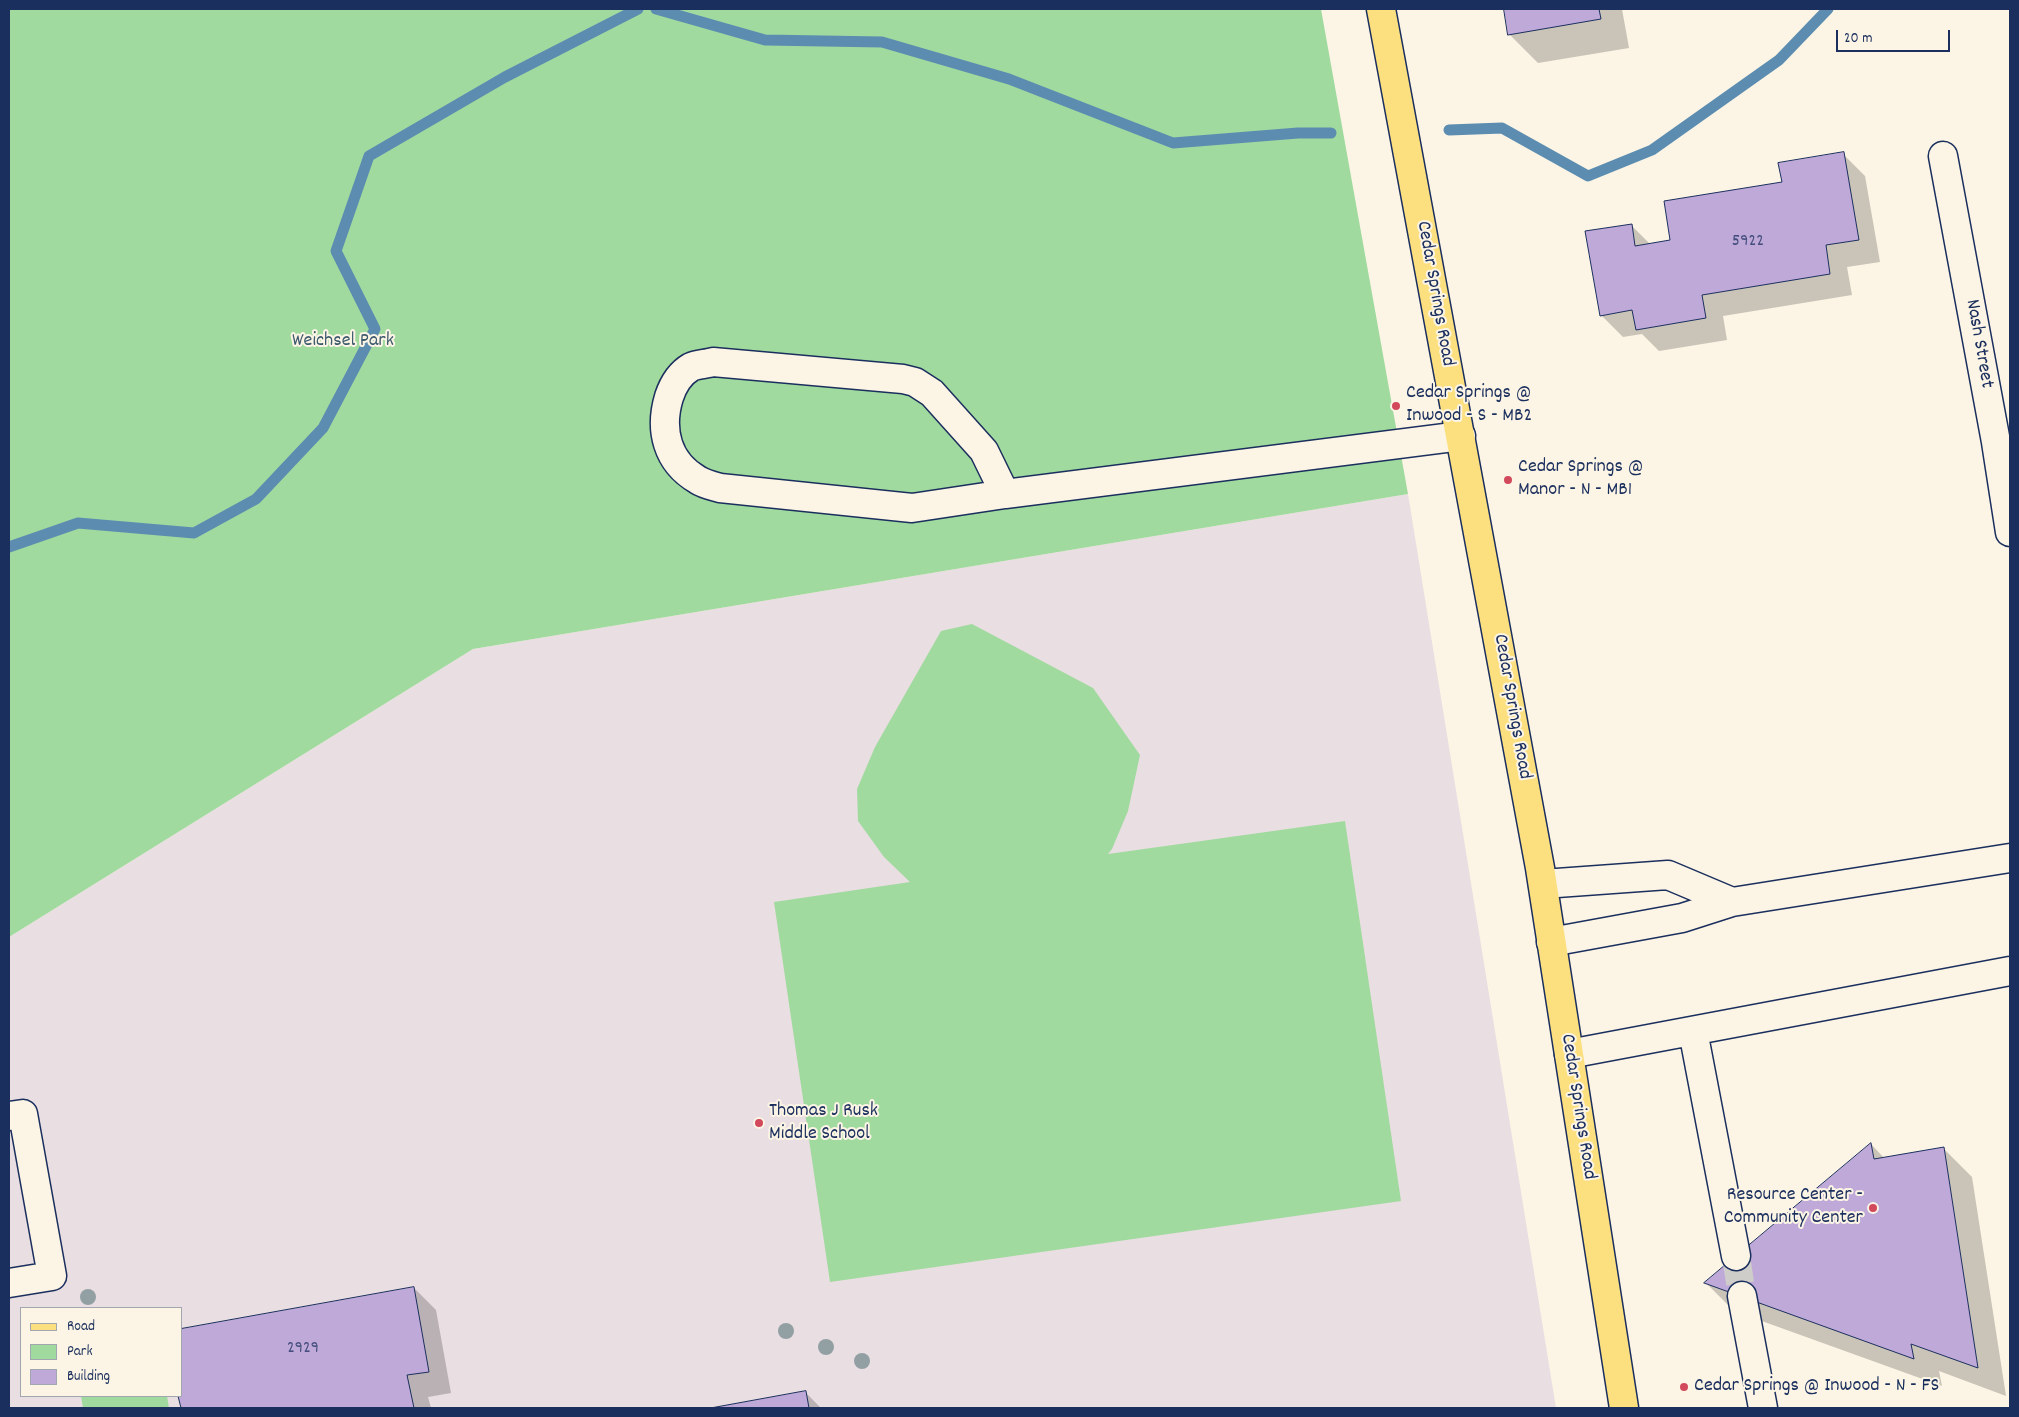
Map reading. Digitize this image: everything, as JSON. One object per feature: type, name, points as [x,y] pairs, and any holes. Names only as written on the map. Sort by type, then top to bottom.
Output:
[{"type":"main road","name":"Cedar Springs Road","points":[[1381,9],[1543,884],[1624,1408]]},
{"type":"street","name":"Nash Street","points":[[1943,156],[2003,441],[2010,532]]},
{"type":"street","points":[[1005,494],[984,451],[932,393],[914,382],[893,378],[713,362],[691,367],[674,383],[667,404],[664,426],[669,448],[681,467],[699,481],[720,488],[912,508],[1005,494],[1461,436]]},
{"type":"street","points":[[1552,942],[1682,918],[1732,902],[2010,858]]},
{"type":"street","points":[[1543,884],[1668,875],[1732,902]]},
{"type":"street","points":[[1569,1054],[2010,971]]},
{"type":"street","points":[[1693,1031],[1736,1256]]},
{"type":"street","points":[[9,1116],[23,1114],[52,1276],[9,1284]]},
{"type":"street","points":[[1742,1296],[1763,1408]]},
{"type":"shaded area","name":"Thomas J Rusk Middle School","points":[[1408,494],[1556,1408],[9,1408],[9,937],[473,649]]},
{"type":"green space","name":"Weichsel Park","points":[[9,9],[1321,9],[1408,494],[473,649],[9,937]]},
{"type":"green space","points":[[972,624],[1093,688],[1140,755],[1128,811],[1112,849],[1108,854],[1345,821],[1401,1201],[830,1282],[774,902],[910,882],[884,857],[858,821],[857,789],[875,747],[941,631]]},
{"type":"green space","points":[[81,1397],[167,1397],[169,1408],[83,1408]]},
{"type":"building","points":[[1504,9],[1599,9],[1601,19],[1508,35]]},
{"type":"building","points":[[1844,152],[1859,240],[1826,245],[1830,274],[1702,295],[1706,318],[1636,330],[1632,310],[1600,316],[1585,231],[1632,224],[1635,246],[1670,240],[1664,201],[1782,182],[1778,163]]},
{"type":"building","name":"Resource Center - Community Center","points":[[1871,1143],[1874,1159],[1944,1147],[1978,1368],[1911,1344],[1914,1359],[1704,1283]]},
{"type":"building","points":[[414,1287],[429,1372],[407,1375],[414,1408],[181,1408],[178,1397],[182,1397],[182,1329]]},
{"type":"building","points":[[806,1391],[809,1408],[711,1408]]},
{"type":"waterway","points":[[9,547],[78,523],[194,533],[256,499],[323,428],[375,329],[336,251],[369,156],[505,77],[638,9]]},
{"type":"waterway","points":[[656,9],[765,40],[882,42],[1009,79],[1173,143],[1298,133],[1331,133]]},
{"type":"waterway","points":[[1449,130],[1502,128],[1588,176],[1652,150],[1779,60],[1828,9]]},
{"type":"tunnel","points":[[1736,1256],[1742,1296]]},
{"type":"place","name":"Cedar Springs @ Inwood - S - MB2","points":[[1396,406]]},
{"type":"place","name":"Cedar Springs @ Manor - N - MB1","points":[[1508,480]]},
{"type":"place","name":"Thomas J Rusk Middle School","points":[[759,1123]]},
{"type":"place","name":"Resource Center - Community Center","points":[[1873,1208]]},
{"type":"place","name":"Cedar Springs @ Inwood - N - FS","points":[[1684,1387]]}]
